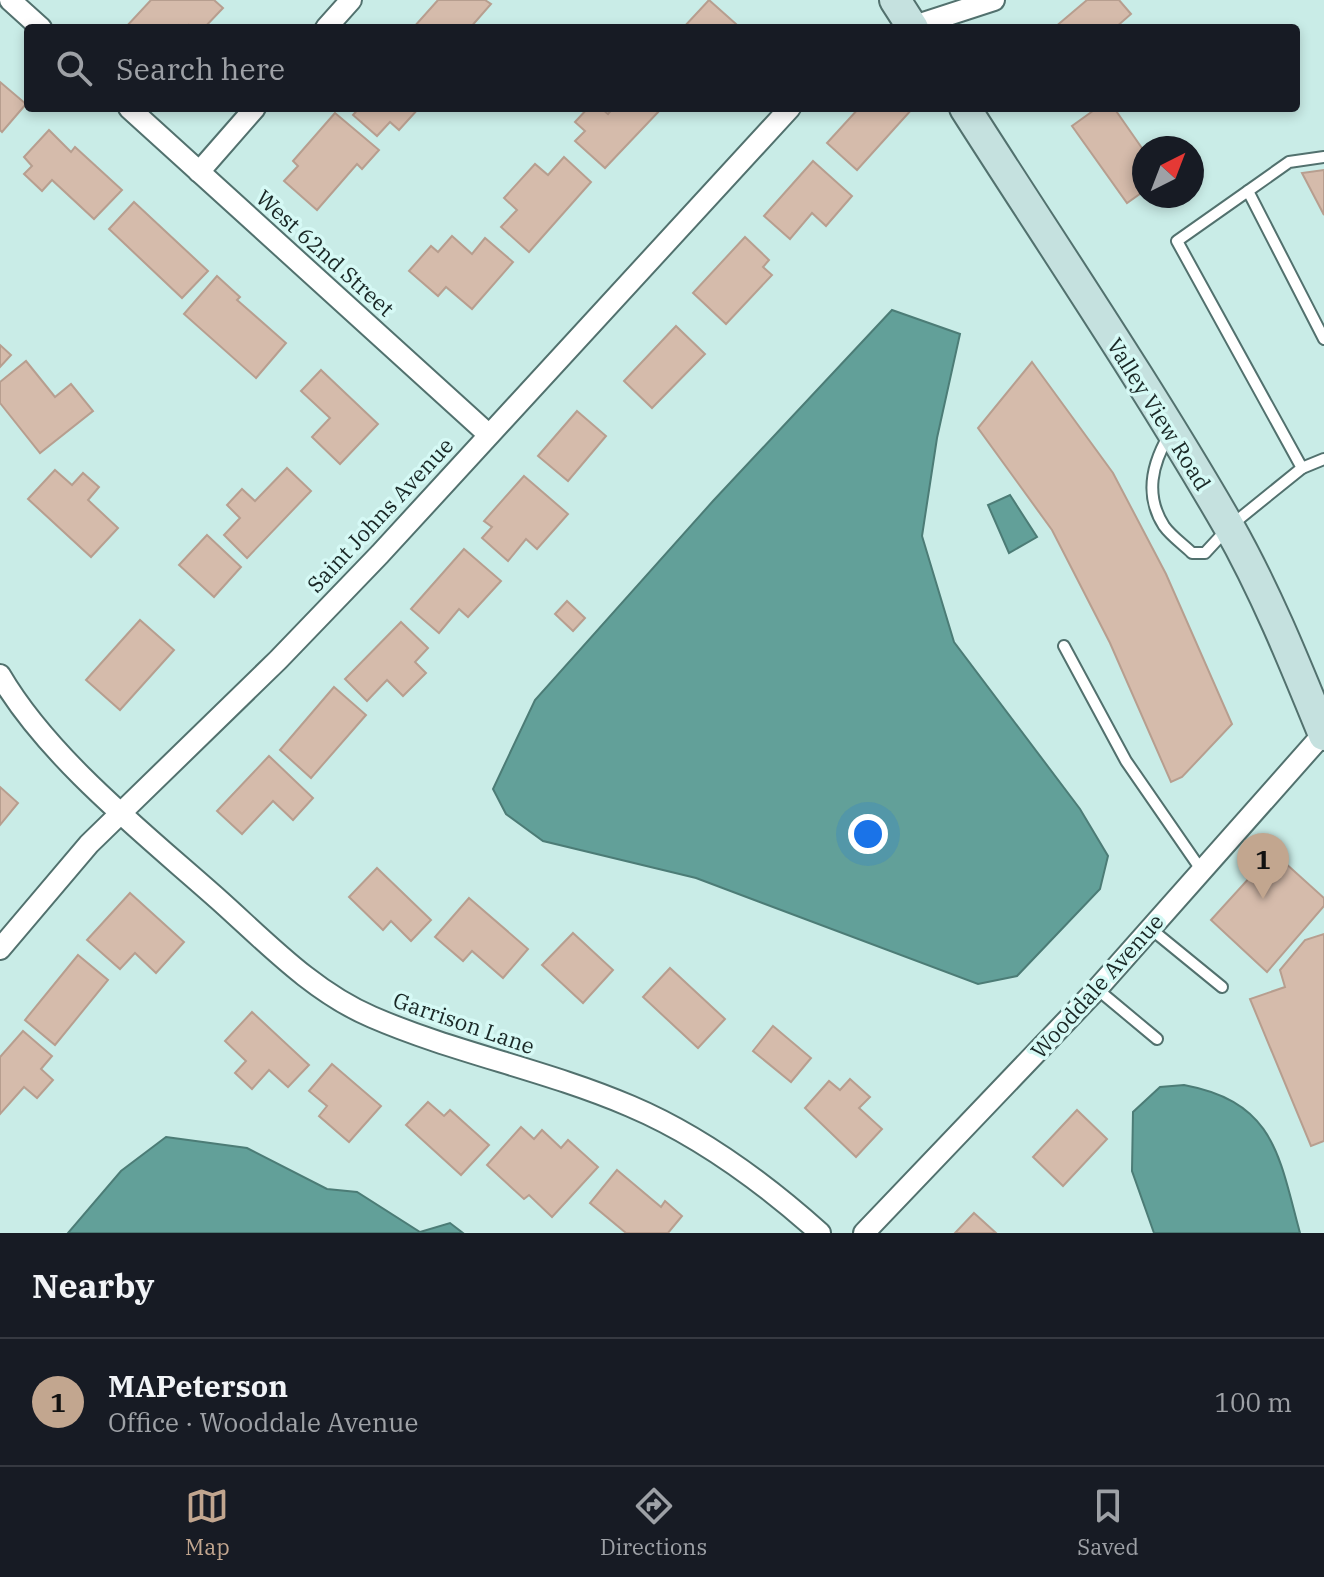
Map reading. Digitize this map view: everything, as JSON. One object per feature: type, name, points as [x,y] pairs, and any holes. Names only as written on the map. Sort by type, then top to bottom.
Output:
[{"type":"street","points":[[10,0],[37,24]]},
{"type":"street","points":[[330,24],[351,0]]},
{"type":"street","points":[[895,0],[909,24]]},
{"type":"street","points":[[920,24],[994,0]]},
{"type":"street","name":"West 62nd Street","points":[[133,112],[488,434]]},
{"type":"street","points":[[199,172],[252,112]]},
{"type":"street","name":"Saint Johns Avenue","points":[[0,949],[89,844],[278,660],[380,554],[786,112]]},
{"type":"street","name":"Valley View Road","points":[[968,112],[1229,527],[1287,644],[1324,734]]},
{"type":"street","name":"Garrison Lane","points":[[0,675],[32,723],[121,813],[329,995],[371,1017],[630,1106],[706,1144],[776,1194],[820,1233]]},
{"type":"street","name":"Wooddale Avenue","points":[[864,1233],[1097,989],[1324,734]]},
{"type":"lane","points":[[1302,468],[1177,241],[1289,162],[1324,157]]},
{"type":"lane","points":[[1248,191],[1324,339]]},
{"type":"lane","points":[[1171,431],[1155,460],[1151,493],[1165,527],[1192,553],[1205,553],[1229,527],[1302,468],[1324,459]]},
{"type":"lane","points":[[1064,646],[1126,761],[1202,871]]},
{"type":"lane","points":[[1151,929],[1222,987]]},
{"type":"lane","points":[[1097,989],[1157,1039]]},
{"type":"water","points":[[892,310],[960,334],[937,438],[922,536],[954,642],[1080,809],[1108,856],[1100,889],[1017,976],[978,984],[696,878],[543,841],[506,814],[493,789],[535,700],[713,501]]},
{"type":"water","points":[[1010,495],[1037,537],[1009,553],[988,505]]},
{"type":"water","points":[[1184,1085],[1214,1093],[1238,1104],[1255,1119],[1278,1157],[1300,1233],[1154,1233],[1132,1171],[1133,1112],[1160,1087]]},
{"type":"water","points":[[166,1137],[247,1148],[327,1189],[357,1192],[420,1232],[450,1223],[463,1233],[68,1233],[121,1171]]},
{"type":"building","points":[[151,0],[214,0],[223,8],[208,24],[129,24]]},
{"type":"building","points":[[438,0],[485,0],[491,4],[474,24],[417,24]]},
{"type":"building","points":[[709,0],[736,24],[687,24]]},
{"type":"building","points":[[1087,0],[1119,0],[1131,14],[1120,24],[1059,24]]},
{"type":"building","points":[[0,82],[24,102],[24,106],[2,132]]},
{"type":"building","points":[[356,112],[415,112],[399,130],[390,122],[377,136],[353,115]]},
{"type":"building","points":[[584,112],[658,112],[605,168],[575,141],[585,131],[575,122]]},
{"type":"building","points":[[855,112],[909,112],[857,170],[827,143]]},
{"type":"building","points":[[1091,112],[1117,112],[1134,136],[1132,199],[1127,203],[1072,126]]},
{"type":"building","points":[[335,113],[379,150],[362,169],[357,164],[317,210],[284,181],[298,166],[293,161]]},
{"type":"building","points":[[49,130],[71,152],[75,147],[122,190],[94,219],[52,180],[42,191],[24,174],[32,166],[24,157]]},
{"type":"building","points":[[564,157],[591,182],[529,252],[501,227],[517,210],[504,198],[535,164],[548,175]]},
{"type":"building","points":[[813,161],[852,196],[826,226],[812,213],[790,239],[764,216]]},
{"type":"building","points":[[1324,170],[1324,215],[1302,173]]},
{"type":"building","points":[[134,202],[208,271],[182,298],[109,229]]},
{"type":"building","points":[[452,236],[472,254],[485,238],[513,262],[472,309],[446,287],[438,296],[409,271],[431,246],[438,252]]},
{"type":"building","points":[[745,237],[769,260],[763,267],[772,275],[726,324],[693,293]]},
{"type":"building","points":[[217,276],[240,297],[237,300],[286,343],[256,378],[184,314]]},
{"type":"building","points":[[676,326],[705,354],[652,408],[624,381]]},
{"type":"building","points":[[0,345],[11,355],[0,367]]},
{"type":"building","points":[[26,361],[55,397],[71,384],[93,411],[40,453],[0,403],[0,382]]},
{"type":"building","points":[[1032,362],[1113,473],[1166,574],[1232,724],[1182,777],[1171,782],[1110,643],[1052,530],[978,428]]},
{"type":"building","points":[[321,370],[378,424],[340,464],[312,437],[330,418],[301,391]]},
{"type":"building","points":[[577,411],[606,436],[568,481],[538,456]]},
{"type":"building","points":[[287,468],[311,491],[247,558],[224,535],[240,518],[227,505],[242,489],[255,501]]},
{"type":"building","points":[[55,470],[72,485],[83,473],[99,487],[88,500],[118,528],[91,557],[28,499]]},
{"type":"building","points":[[524,476],[568,514],[537,549],[526,539],[508,561],[482,538],[492,527],[484,521]]},
{"type":"building","points":[[207,535],[241,567],[214,597],[179,565]]},
{"type":"building","points":[[464,549],[501,581],[468,617],[459,609],[439,633],[411,609]]},
{"type":"building","points":[[567,601],[585,618],[573,631],[555,614]]},
{"type":"building","points":[[140,620],[174,650],[120,710],[86,680]]},
{"type":"building","points":[[401,622],[428,648],[415,662],[426,673],[403,696],[387,680],[367,701],[345,679]]},
{"type":"building","points":[[334,687],[366,715],[311,778],[280,750]]},
{"type":"building","points":[[269,756],[313,798],[293,820],[273,801],[242,834],[217,811]]},
{"type":"building","points":[[0,787],[18,803],[0,825]]},
{"type":"building","points":[[1273,852],[1324,898],[1324,906],[1267,972],[1211,920]]},
{"type":"building","points":[[377,868],[431,920],[411,941],[391,921],[383,930],[349,897]]},
{"type":"building","points":[[130,893],[184,942],[156,973],[135,953],[120,969],[87,940]]},
{"type":"building","points":[[469,898],[528,949],[503,978],[472,951],[463,961],[435,937]]},
{"type":"building","points":[[573,933],[613,970],[583,1003],[542,965]]},
{"type":"building","points":[[1324,934],[1324,1141],[1311,1146],[1250,999],[1285,987],[1280,970],[1305,940]]},
{"type":"building","points":[[78,955],[108,980],[55,1045],[25,1020]]},
{"type":"building","points":[[670,968],[725,1019],[698,1048],[643,997]]},
{"type":"building","points":[[252,1012],[309,1065],[288,1087],[269,1070],[252,1089],[235,1073],[246,1061],[225,1041]]},
{"type":"building","points":[[773,1026],[811,1058],[791,1082],[753,1051]]},
{"type":"building","points":[[23,1031],[52,1056],[41,1069],[53,1080],[37,1098],[24,1087],[0,1114],[0,1057]]},
{"type":"building","points":[[332,1064],[381,1106],[349,1142],[319,1116],[327,1106],[309,1091]]},
{"type":"building","points":[[850,1079],[870,1097],[859,1108],[882,1129],[856,1157],[805,1108],[829,1081],[840,1090]]},
{"type":"building","points":[[428,1102],[444,1116],[450,1110],[489,1145],[461,1175],[406,1125]]},
{"type":"building","points":[[1077,1110],[1107,1139],[1063,1186],[1033,1157]]},
{"type":"building","points":[[521,1127],[534,1139],[542,1130],[561,1148],[568,1140],[598,1167],[552,1217],[529,1195],[524,1199],[487,1165]]},
{"type":"building","points":[[617,1170],[661,1207],[665,1201],[682,1216],[668,1233],[626,1233],[590,1203]]},
{"type":"building","points":[[974,1213],[996,1233],[955,1233]]},
{"type":"place","name":"MAPeterson","points":[[1263,899]]}]
